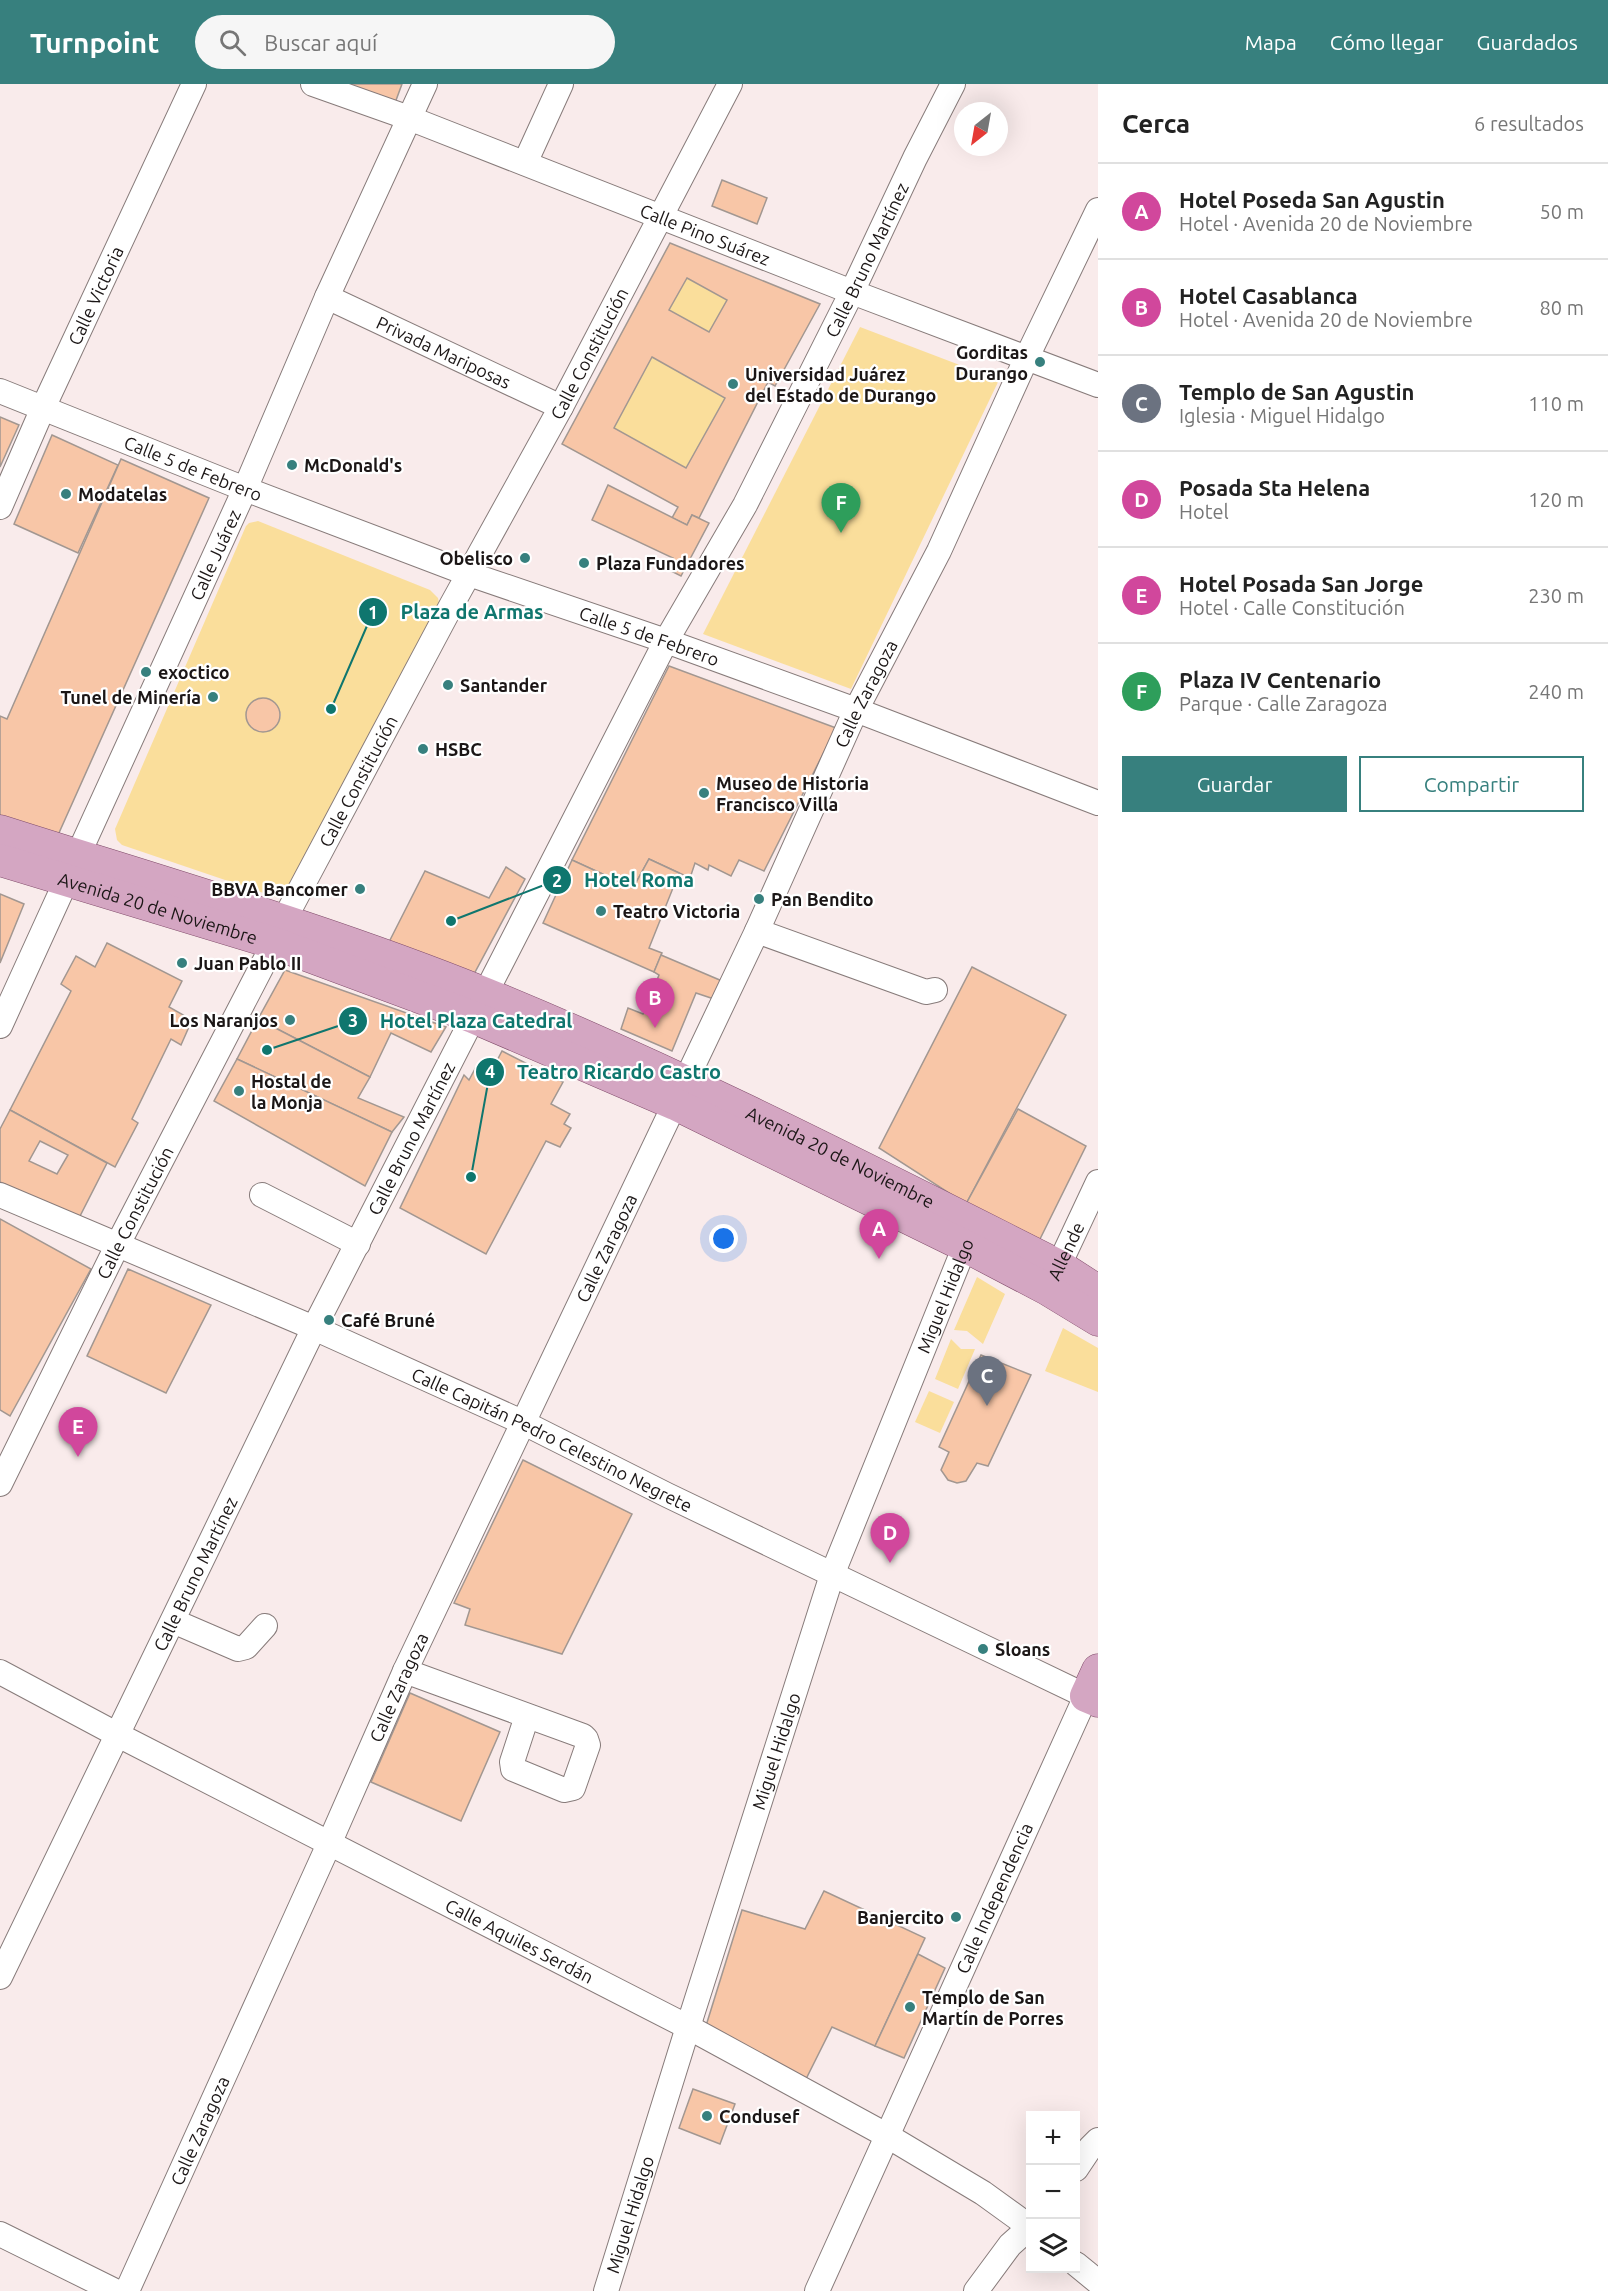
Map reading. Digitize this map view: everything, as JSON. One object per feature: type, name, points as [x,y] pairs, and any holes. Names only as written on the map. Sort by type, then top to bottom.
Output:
[{"type":"main road","name":"Avenida 20 de Noviembre","points":[[0,831],[73,868],[279,931],[479,1006],[680,1092],[1053,1277],[1098,1291]]},
{"type":"main road","name":"Avenida 20 de Noviembre","points":[[0,860],[73,868]]},
{"type":"main road","name":"Avenida 20 de Noviembre","points":[[1053,1277],[1098,1320]]},
{"type":"street","name":"Calle Victoria","points":[[0,507],[43,408],[194,84]]},
{"type":"street","name":"Calle Pino Suárez","points":[[314,84],[409,118],[852,292],[1098,385]]},
{"type":"street","name":"Calle Juárez","points":[[0,1026],[425,84]]},
{"type":"street","points":[[525,163],[561,84]]},
{"type":"street","name":"Calle Constitución","points":[[0,1484],[118,1244],[279,931],[469,574],[561,407],[730,84]]},
{"type":"street","name":"Calle Bruno Martínez","points":[[0,1977],[314,1328],[666,641],[745,504],[852,292],[915,158],[954,84]]},
{"type":"street","name":"Calle Zaragoza","points":[[127,2291],[405,1671],[757,931],[856,710],[939,551],[1027,357],[1098,210]]},
{"type":"street","name":"Privada Mariposas","points":[[327,297],[561,407]]},
{"type":"street","name":"Calle 5 de Febrero","points":[[0,391],[244,489],[469,574],[666,641],[856,710],[1098,803]]},
{"type":"street","points":[[757,931],[926,992],[935,990]]},
{"type":"street","name":"Allende","points":[[1053,1277],[1098,1182]]},
{"type":"street","name":"Calle Capitán Pedro Celestino Negrete","points":[[0,1195],[314,1328],[522,1422],[832,1575],[1094,1689]]},
{"type":"street","points":[[262,1196],[358,1244]]},
{"type":"street","name":"Miguel Hidalgo","points":[[606,2291],[832,1575],[970,1235]]},
{"type":"street","points":[[173,1621],[238,1649],[246,1647],[265,1626]]},
{"type":"street","points":[[405,1671],[527,1716]]},
{"type":"street","name":"Calle Aquiles Serdán","points":[[0,1672],[329,1844],[688,2027],[886,2135],[983,2193],[1026,2224]]},
{"type":"street","name":"Calle Independencia","points":[[817,2291],[886,2135],[1094,1689]]},
{"type":"street","points":[[1079,2165],[1098,2140]]},
{"type":"street","points":[[976,2291],[1010,2245],[1026,2231]]},
{"type":"street","points":[[0,2234],[115,2291]]},
{"type":"street","points":[[1080,2267],[1098,2282]]},
{"type":"street","points":[[1076,2273],[1088,2291]]},
{"type":"shaded area","points":[[687,278],[727,300],[709,332],[669,310]]},
{"type":"shaded area","points":[[860,327],[999,380],[851,689],[703,634]]},
{"type":"shaded area","points":[[652,357],[725,398],[686,468],[614,428]]},
{"type":"shaded area","points":[[258,521],[430,590],[438,598],[439,603],[286,892],[278,898],[122,845],[117,840],[115,829],[249,523]],"holes":[[[261,698],[274,703],[281,715],[276,726],[265,732],[252,729],[246,717],[250,704]]]},
{"type":"shaded area","points":[[977,1277],[1005,1294],[983,1344],[967,1331],[954,1330]]},
{"type":"shaded area","points":[[1063,1328],[1098,1348],[1098,1392],[1045,1371]]},
{"type":"shaded area","points":[[951,1339],[961,1349],[975,1349],[958,1389],[935,1379]]},
{"type":"shaded area","points":[[929,1391],[954,1402],[940,1433],[915,1422]]},
{"type":"building","points":[[347,84],[402,84],[395,103]]},
{"type":"building","points":[[722,180],[767,198],[757,224],[712,206]]},
{"type":"building","name":"Universidad Juárez del Estado de Durango","points":[[670,243],[820,304],[775,386],[768,382],[699,518],[692,515],[687,525],[672,518],[678,507],[562,444]],"holes":[[[687,278],[727,300],[709,332],[669,310]],[[652,357],[725,398],[686,468],[614,428]]]},
{"type":"building","points":[[0,417],[19,425],[0,467]]},
{"type":"building","name":"Modatelas","points":[[52,435],[118,465],[78,553],[14,524]]},
{"type":"building","points":[[121,459],[209,498],[54,844],[0,820],[0,716],[7,719]]},
{"type":"building","points":[[608,485],[687,525],[692,515],[709,523],[681,576],[667,569],[673,558],[592,520]]},
{"type":"building","name":"Museo de Historia Francisco Villa","points":[[669,666],[836,728],[764,871],[739,860],[731,876],[709,865],[708,870],[695,863],[690,878],[649,859],[633,888],[572,860]]},
{"type":"building","points":[[263,698],[275,703],[280,715],[275,727],[263,732],[251,727],[246,715],[251,703]]},
{"type":"building","name":"Teatro Victoria","points":[[649,859],[679,873],[649,948],[662,953],[654,972],[543,923],[572,860],[633,888]]},
{"type":"building","points":[[506,867],[525,879],[474,974],[388,944],[425,871],[489,898]]},
{"type":"building","points":[[0,894],[24,904],[0,963]]},
{"type":"building","points":[[107,943],[182,981],[169,1007],[192,1020],[181,1045],[171,1039],[132,1119],[138,1123],[115,1167],[10,1110],[71,991],[61,984],[76,956],[95,967]]},
{"type":"building","points":[[661,955],[722,981],[714,999],[696,993],[672,1051],[621,1029],[628,1008],[643,1014],[659,975],[654,972]]},
{"type":"building","points":[[972,967],[1066,1015],[966,1204],[879,1148]]},
{"type":"building","points":[[285,970],[446,1027],[431,1052],[391,1033],[370,1077],[258,1019]]},
{"type":"building","points":[[258,1019],[370,1077],[358,1098],[404,1117],[392,1132],[237,1059]]},
{"type":"building","points":[[502,1051],[563,1082],[551,1104],[570,1114],[564,1124],[571,1128],[560,1147],[546,1141],[486,1254],[400,1208],[464,1075],[469,1080],[476,1067],[490,1074]]},
{"type":"building","points":[[237,1059],[392,1132],[365,1186],[214,1101]]},
{"type":"building","points":[[1018,1109],[1086,1146],[1039,1241],[966,1204]]},
{"type":"building","points":[[10,1110],[107,1163],[79,1218],[0,1182],[0,1129]],"holes":[[[40,1141],[68,1155],[57,1174],[29,1161]]]},
{"type":"building","points":[[0,1219],[91,1269],[10,1416],[0,1410]]},
{"type":"building","points":[[128,1269],[211,1305],[166,1393],[87,1356]]},
{"type":"building","points":[[981,1355],[1031,1375],[988,1466],[977,1463],[966,1481],[957,1483],[948,1480],[941,1470],[949,1452],[939,1447]]},
{"type":"building","points":[[523,1460],[632,1514],[562,1654],[465,1625],[470,1609],[454,1603]]},
{"type":"building","points":[[410,1693],[500,1732],[461,1821],[371,1782]]},
{"type":"building","points":[[824,1891],[925,1938],[875,2046],[832,2027],[804,2083],[705,2029],[742,1910],[805,1929]]},
{"type":"building","name":"Templo de San Martín de Porres","points":[[918,1954],[945,1968],[904,2058],[875,2046]]},
{"type":"building","name":"Condusef","points":[[693,2089],[735,2104],[720,2144],[679,2128]]},
{"type":"place","name":"Gorditas Durango","points":[[1040,362]]},
{"type":"place","name":"Universidad Juárez del Estado de Durango","points":[[733,384]]},
{"type":"place","name":"McDonald's","points":[[292,465]]},
{"type":"place","name":"Modatelas","points":[[66,494]]},
{"type":"place","name":"Plaza IV Centenario","points":[[841,533]]},
{"type":"place","name":"Obelisco","points":[[525,558]]},
{"type":"place","name":"Plaza Fundadores","points":[[584,563]]},
{"type":"place","name":"exoctico","points":[[146,672]]},
{"type":"place","name":"Santander","points":[[448,685]]},
{"type":"place","name":"Tunel de Minería","points":[[213,697]]},
{"type":"place","name":"Plaza de Armas","points":[[331,709]]},
{"type":"place","name":"HSBC","points":[[423,749]]},
{"type":"place","name":"Museo de Historia Francisco Villa","points":[[704,793]]},
{"type":"place","name":"BBVA Bancomer","points":[[360,889]]},
{"type":"place","name":"Pan Bendito","points":[[759,899]]},
{"type":"place","name":"Teatro Victoria","points":[[601,911]]},
{"type":"place","name":"Hotel Roma","points":[[451,921]]},
{"type":"place","name":"Juan Pablo II","points":[[182,963]]},
{"type":"place","name":"Los Naranjos","points":[[290,1020]]},
{"type":"place","name":"Hotel Casablanca","points":[[655,1028]]},
{"type":"place","name":"Hotel Plaza Catedral","points":[[267,1050]]},
{"type":"place","name":"Hostal de la Monja","points":[[239,1091]]},
{"type":"place","name":"Teatro Ricardo Castro","points":[[471,1177]]},
{"type":"place","name":"Hotel Poseda San Agustin","points":[[879,1259]]},
{"type":"place","name":"Café Bruné","points":[[329,1320]]},
{"type":"place","name":"Templo de San Agustin","points":[[987,1406]]},
{"type":"place","name":"Hotel Posada San Jorge","points":[[78,1457]]},
{"type":"place","name":"Posada Sta Helena","points":[[890,1563]]},
{"type":"place","name":"Sloans","points":[[983,1649]]},
{"type":"place","name":"Banjercito","points":[[956,1917]]},
{"type":"place","name":"Templo de San Martín de Porres","points":[[910,2007]]},
{"type":"place","name":"Condusef","points":[[707,2116]]}]
